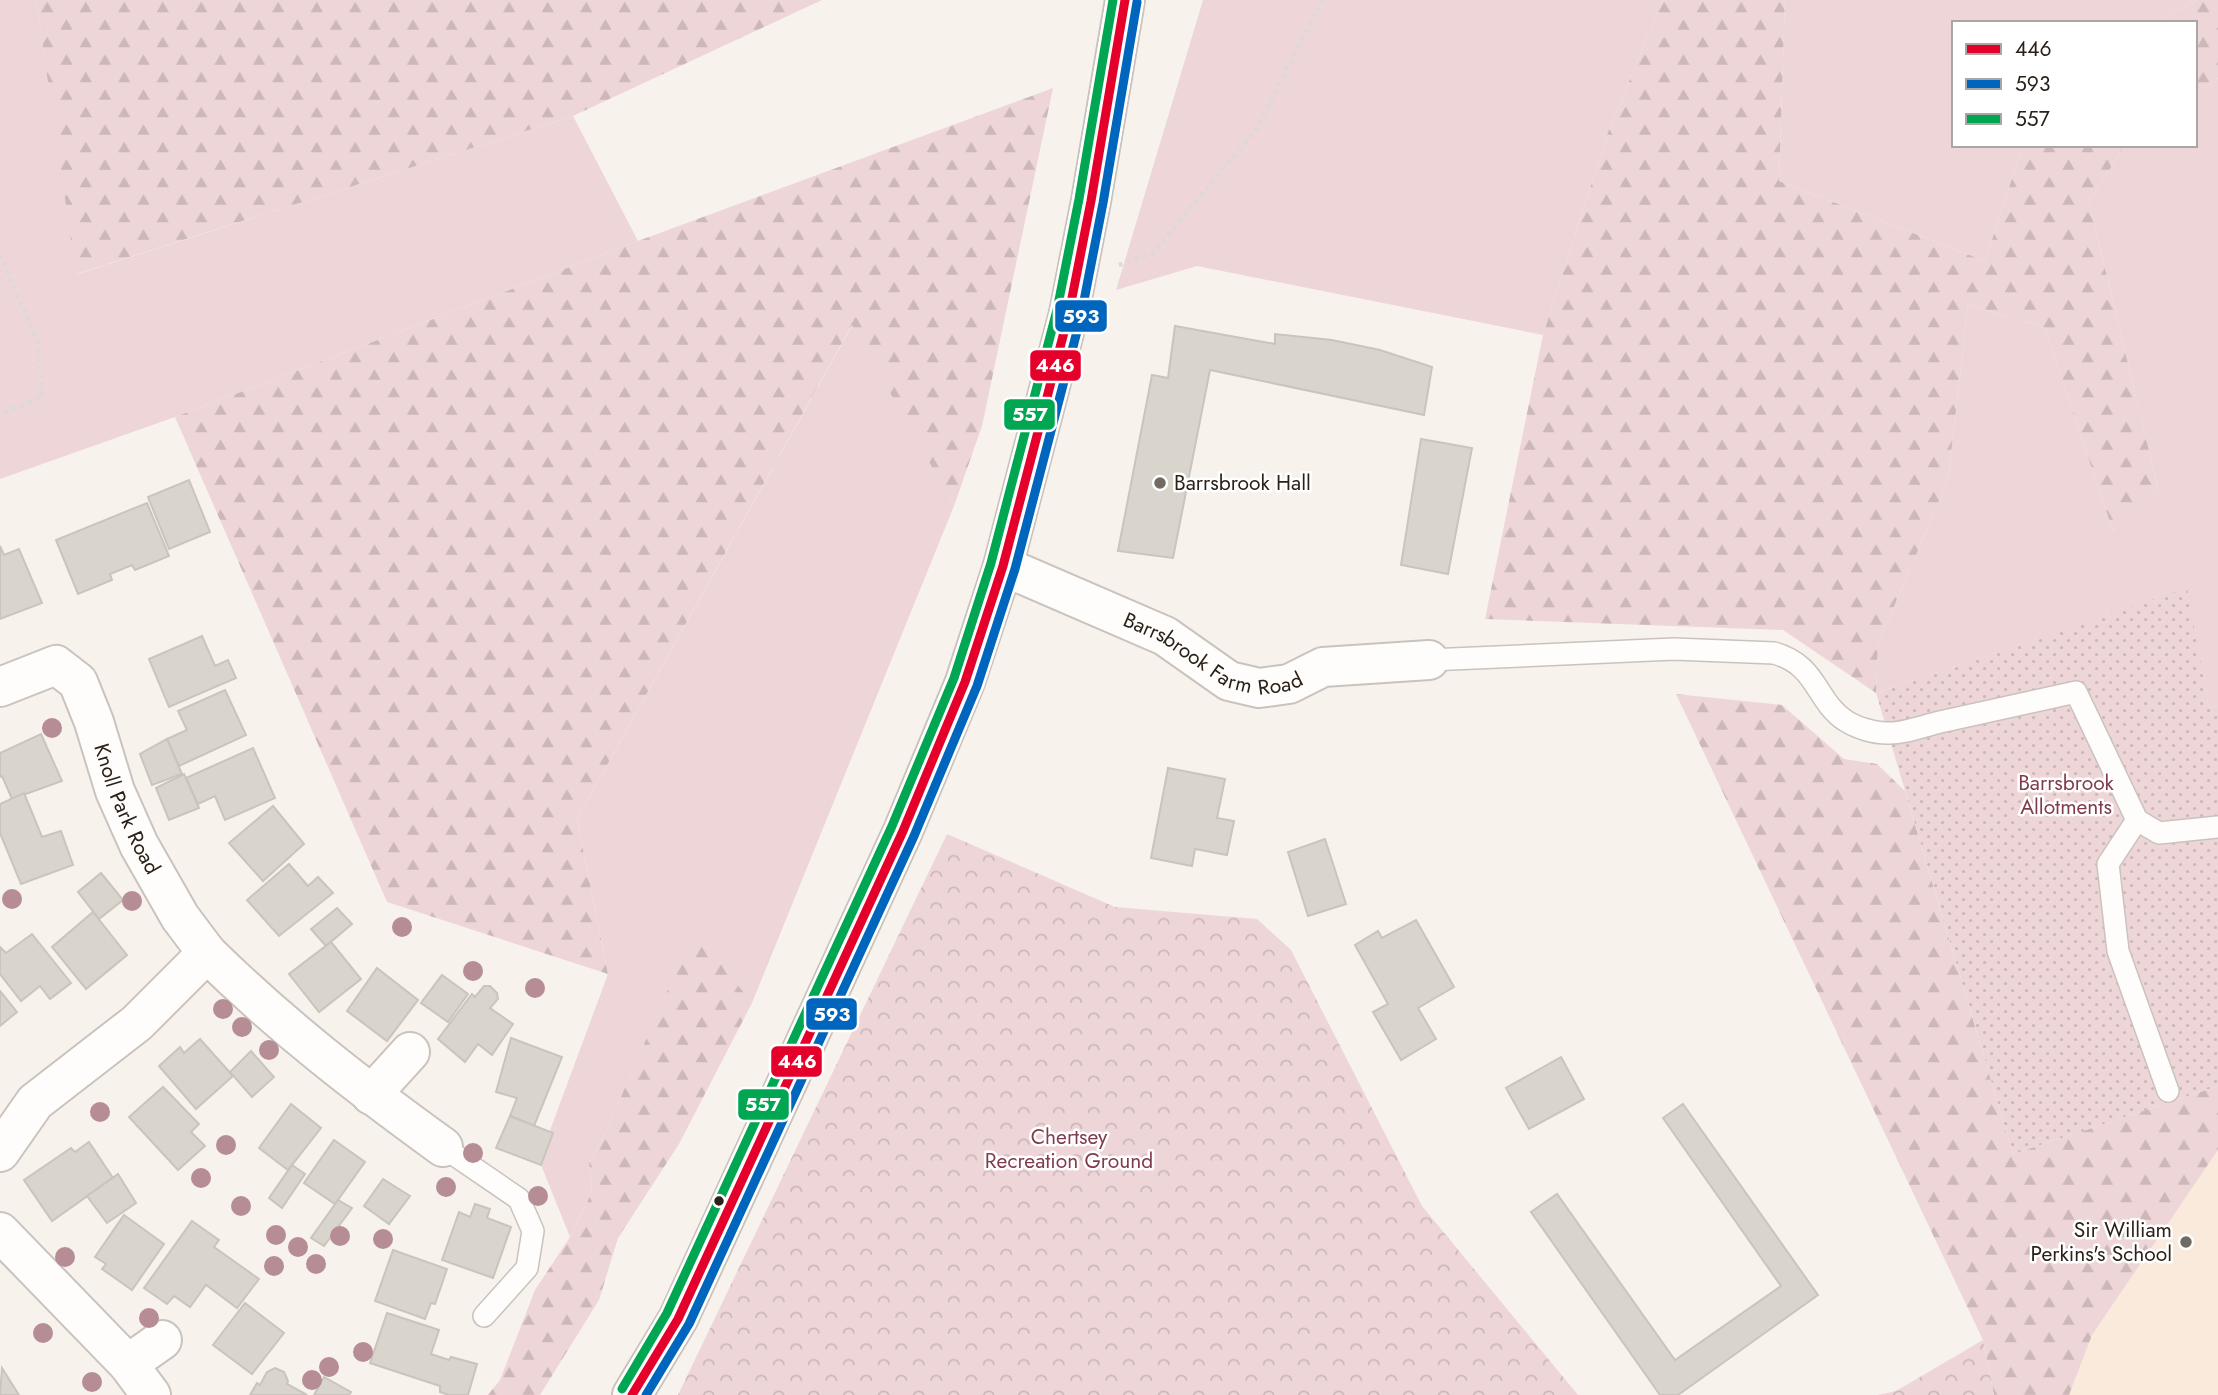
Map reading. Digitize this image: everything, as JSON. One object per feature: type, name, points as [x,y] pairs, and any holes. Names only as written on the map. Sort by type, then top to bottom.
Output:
[{"type":"street","points":[[632,1395],[678,1319],[902,831],[965,682],[1003,566],[1069,313],[1125,0]]},
{"type":"street","name":"Barrsbrook Farm Road","points":[[1003,566],[1165,636],[1229,681],[1259,688],[1289,684],[1323,667],[1429,660]]},
{"type":"street","name":"Knoll Park Road","points":[[0,687],[56,665],[78,681],[115,791],[139,845],[180,917],[207,953],[262,1005],[371,1095],[443,1147]]},
{"type":"street","points":[[0,1152],[35,1102],[136,1023],[207,953]]},
{"type":"street","points":[[371,1095],[410,1052]]},
{"type":"street","points":[[0,1232],[128,1364],[151,1395]]},
{"type":"street","points":[[128,1364],[163,1340]]},
{"type":"lane","points":[[1429,660],[1674,649],[1774,653],[1785,656],[1802,667],[1843,719],[1855,726],[1888,733],[2076,692],[2137,820],[2159,833],[2218,827]]},
{"type":"lane","points":[[2137,820],[2108,864],[2118,951],[2168,1091]]},
{"type":"lane","points":[[443,1147],[519,1199],[533,1231],[527,1268],[484,1316]]},
{"type":"path","points":[[1075,280],[1153,253],[1256,130],[1322,0]]},
{"type":"path","points":[[0,255],[38,343],[42,397],[0,414]]},
{"type":"shaded area","name":"Sir William Perkins's School","points":[[2218,1150],[2218,1395],[2069,1395],[2092,1335]]},
{"type":"green space","points":[[0,0],[36,0],[77,274],[573,116],[638,241],[175,417],[0,479]]},
{"type":"green space","points":[[36,0],[822,0],[573,116],[76,274]]},
{"type":"green space","points":[[1203,0],[1663,0],[1608,132],[1543,335],[1197,266],[1116,290]]},
{"type":"green space","points":[[1663,0],[1785,0],[1779,181],[1985,261],[2022,147],[2124,147],[2089,202],[2158,488],[2113,531],[2044,327],[1968,305],[1948,480],[1878,644],[1876,693],[1783,630],[1485,619],[1543,335],[1608,132]]},
{"type":"green space","points":[[1785,0],[2197,0],[2157,21],[1952,21],[1952,147],[2022,147],[1985,261],[1779,181]]},
{"type":"green space","points":[[2197,0],[2218,0],[2218,78],[2197,93],[2197,21],[2157,21]]},
{"type":"green space","points":[[2218,78],[2218,705],[2209,708],[2186,589],[1876,693],[1878,644],[1948,480],[1968,305],[2044,327],[2113,531],[2158,488],[2089,202],[2124,147],[2197,147],[2197,93]]},
{"type":"green space","points":[[1053,88],[982,426],[954,506],[852,325],[577,819],[608,974],[387,902],[175,417],[638,241]]},
{"type":"green space","points":[[853,324],[954,506],[752,1003],[694,931],[606,1131],[589,1163],[592,1192],[570,1237],[539,1160],[608,974],[577,819]]},
{"type":"green space","name":"Barrsbrook Allotments","points":[[2187,588],[2209,708],[2218,705],[2218,1086],[2013,1154],[1876,693]]},
{"type":"green space","points":[[1676,694],[1782,705],[1844,759],[1877,764],[1905,791],[2013,1154],[2218,1086],[2218,1150],[2092,1335],[2069,1395],[1994,1395],[1983,1340]]},
{"type":"green space","name":"Chertsey Recreation Ground","points":[[947,834],[1115,907],[1257,919],[1291,950],[1422,1206],[1578,1395],[678,1395]]},
{"type":"green space","points":[[694,930],[752,1003],[679,1144],[618,1238],[599,1300],[540,1395],[488,1395],[500,1380],[535,1290],[570,1237],[592,1192],[589,1163],[606,1131]]},
{"type":"green space","points":[[1983,1340],[1994,1395],[1877,1395],[1896,1391]]},
{"type":"building","name":"Barrsbrook Hall","points":[[1175,326],[1275,344],[1275,334],[1332,340],[1380,350],[1432,367],[1424,415],[1210,370],[1173,558],[1118,551],[1152,375],[1168,378]]},
{"type":"building","points":[[1421,439],[1472,448],[1448,574],[1401,565]]},
{"type":"building","points":[[189,480],[210,532],[169,549],[148,497]]},
{"type":"building","points":[[147,503],[169,556],[135,570],[132,565],[110,574],[112,580],[78,594],[56,540]]},
{"type":"building","points":[[0,546],[4,555],[19,549],[42,603],[0,619]]},
{"type":"building","points":[[202,636],[215,666],[228,660],[236,678],[169,707],[149,659]]},
{"type":"building","points":[[225,690],[246,735],[179,766],[167,739],[187,730],[178,711]]},
{"type":"building","points":[[41,734],[62,781],[12,799],[2,776],[0,777],[0,753]]},
{"type":"building","points":[[167,739],[182,774],[152,785],[140,754]]},
{"type":"building","points":[[253,748],[275,798],[225,820],[215,796],[198,804],[186,778]]},
{"type":"building","points":[[1168,768],[1225,779],[1217,818],[1234,821],[1227,855],[1195,849],[1192,866],[1151,858]]},
{"type":"building","points":[[184,774],[199,808],[169,820],[156,788]]},
{"type":"building","points":[[24,793],[42,837],[61,831],[73,865],[21,884],[0,833],[0,804]]},
{"type":"building","points":[[273,806],[304,844],[263,881],[229,843]]},
{"type":"building","points":[[1325,839],[1346,904],[1308,916],[1288,852]]},
{"type":"building","points":[[289,864],[308,886],[318,877],[333,893],[279,936],[247,900]]},
{"type":"building","points":[[101,873],[123,900],[99,919],[78,892]]},
{"type":"building","points":[[337,908],[352,924],[326,946],[311,929]]},
{"type":"building","points":[[93,912],[127,955],[86,989],[52,947]]},
{"type":"building","points":[[1416,920],[1454,987],[1418,1008],[1436,1039],[1401,1060],[1373,1012],[1388,1004],[1355,945],[1378,931],[1382,938]]},
{"type":"building","points":[[32,934],[71,983],[50,999],[40,986],[21,1001],[0,974],[0,947],[6,953]]},
{"type":"building","points":[[331,942],[361,979],[319,1012],[289,974]]},
{"type":"building","points":[[377,968],[418,1000],[387,1041],[347,1011]]},
{"type":"building","points":[[442,975],[468,994],[448,1022],[421,1003]]},
{"type":"building","points":[[484,986],[490,986],[497,993],[498,999],[490,1008],[513,1024],[492,1055],[478,1044],[465,1062],[438,1039],[472,994],[475,997]]},
{"type":"building","points":[[0,991],[17,1012],[0,1026]]},
{"type":"building","points":[[511,1038],[562,1057],[534,1126],[510,1116],[517,1098],[496,1092]]},
{"type":"building","points":[[200,1039],[233,1076],[196,1109],[159,1066],[180,1047],[184,1053]]},
{"type":"building","points":[[251,1051],[274,1077],[252,1097],[230,1072]]},
{"type":"building","points":[[1561,1057],[1584,1099],[1529,1129],[1506,1088]]},
{"type":"building","points":[[163,1087],[199,1124],[191,1132],[205,1146],[178,1170],[129,1117]]},
{"type":"building","points":[[291,1104],[321,1128],[288,1170],[259,1148]]},
{"type":"building","points":[[1683,1104],[1818,1295],[1678,1395],[1660,1395],[1531,1212],[1557,1194],[1675,1360],[1781,1286],[1663,1118]]},
{"type":"building","points":[[510,1116],[553,1133],[541,1165],[496,1148]]},
{"type":"building","points":[[334,1140],[365,1162],[335,1204],[304,1183]]},
{"type":"building","points":[[89,1142],[113,1178],[52,1221],[24,1180],[71,1148],[75,1152]]},
{"type":"building","points":[[292,1165],[305,1174],[282,1208],[269,1198]]},
{"type":"building","points":[[118,1174],[136,1203],[107,1223],[87,1196]]},
{"type":"building","points":[[383,1179],[410,1196],[389,1224],[364,1206]]},
{"type":"building","points":[[338,1200],[352,1208],[324,1246],[311,1238]]},
{"type":"building","points":[[475,1204],[490,1209],[487,1218],[511,1227],[493,1278],[442,1260],[459,1212],[470,1217]]},
{"type":"building","points":[[124,1215],[164,1244],[132,1290],[102,1269],[106,1264],[95,1257]]},
{"type":"building","points":[[192,1221],[219,1240],[214,1247],[259,1279],[237,1308],[206,1285],[190,1307],[174,1296],[167,1304],[144,1288]]},
{"type":"building","points":[[393,1250],[447,1269],[435,1304],[431,1303],[425,1319],[375,1301]]},
{"type":"building","points":[[245,1303],[284,1333],[252,1374],[213,1345]]},
{"type":"building","points":[[387,1313],[439,1330],[431,1354],[477,1364],[468,1395],[449,1395],[440,1392],[440,1386],[370,1363]]},
{"type":"building","points":[[2,1368],[19,1395],[0,1395]]},
{"type":"building","points":[[275,1368],[284,1372],[287,1384],[307,1395],[250,1395],[267,1372]]},
{"type":"building","points":[[324,1377],[351,1392],[349,1395],[314,1395]]},
{"type":"transit line","name":"557","points":[[622,1389],[667,1313],[892,826],[954,678],[991,563],[1057,310],[1113,0]]},
{"type":"transit line","name":"446","points":[[632,1395],[678,1319],[903,831],[965,682],[1003,566],[1069,313],[1125,0]]},
{"type":"transit line","name":"593","points":[[646,1395],[689,1324],[914,836],[977,686],[1015,569],[1081,316],[1137,2]]},
{"type":"place","name":"Barrsbrook Hall","points":[[1160,483]]},
{"type":"place","name":"Sir William Perkins's School","points":[[2186,1242]]}]
